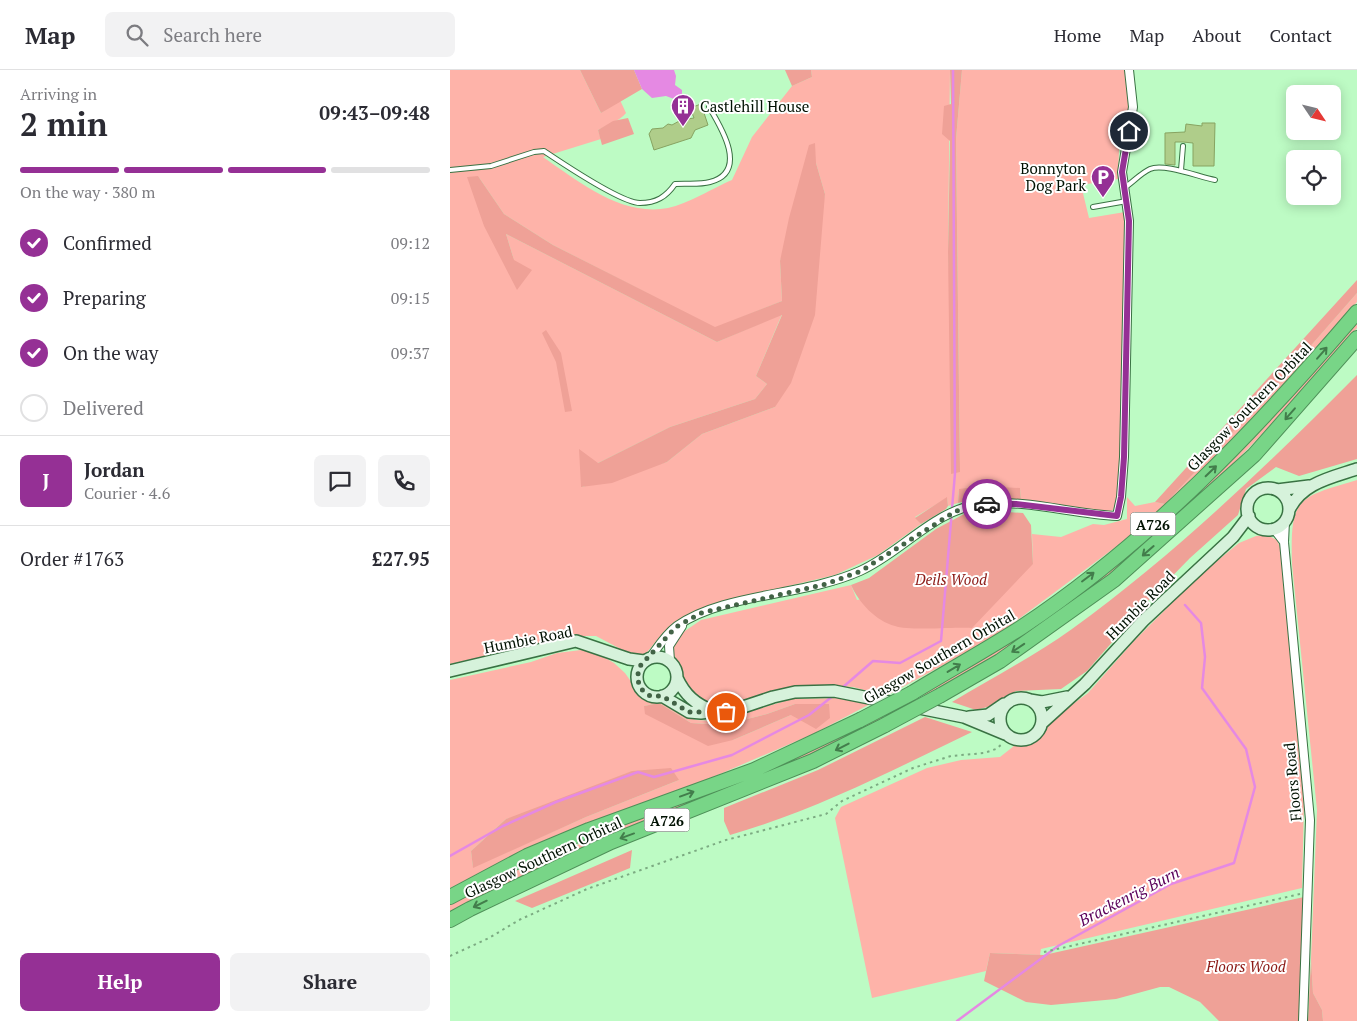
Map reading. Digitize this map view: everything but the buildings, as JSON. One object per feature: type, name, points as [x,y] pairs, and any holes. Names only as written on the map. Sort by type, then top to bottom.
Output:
[{"type":"highway","name":"Glasgow Southern Orbital","points":[[450,897],[527,856],[589,830],[754,770],[860,720],[912,693],[1023,626],[1104,565],[1182,498],[1260,423],[1357,312]]},
{"type":"highway","name":"Glasgow Southern Orbital","points":[[450,920],[611,842],[813,761],[941,695],[1000,661],[1114,580],[1254,455],[1357,338]]},
{"type":"street","points":[[637,678],[638,672],[666,636],[688,619],[701,613],[730,605],[826,584],[861,571],[956,511],[981,504],[1016,504],[1117,516],[1121,497],[1124,457],[1129,221],[1122,172],[1133,106],[1129,70]]},
{"type":"street","points":[[1309,486],[1295,498],[1285,521],[1274,529],[1262,529],[1256,526],[1249,516],[1248,509],[1252,496],[1263,488],[1277,490],[1309,486],[1357,469]]},
{"type":"street","points":[[1277,490],[1286,498],[1289,510]]},
{"type":"street","name":"Humbie Road","points":[[1042,723],[1085,684],[1143,621],[1232,537],[1249,516]]},
{"type":"street","name":"Floors Road","points":[[1285,521],[1284,542],[1310,820],[1303,1021]]},
{"type":"street","name":"Humbie Road","points":[[1232,537],[1262,529]]},
{"type":"street","points":[[1274,529],[1284,542]]},
{"type":"street","points":[[688,619],[669,646],[670,661],[674,666],[677,678],[688,696],[695,702],[715,712]]},
{"type":"street","name":"Humbie Road","points":[[450,671],[576,641],[612,652],[629,660],[660,657],[670,661]]},
{"type":"street","name":"Humbie Road","points":[[612,652],[637,678],[645,693],[662,696],[689,712],[737,710],[773,697],[795,692],[834,691],[964,717],[1007,735]]},
{"type":"street","points":[[662,696],[672,690],[677,678]]},
{"type":"street","points":[[1030,700],[1040,709],[1042,723],[1039,730],[1027,739],[1018,740],[1007,735],[1000,719],[1001,711],[1007,702],[1018,698],[1055,700],[1071,696]]},
{"type":"street","name":"Humbie Road","points":[[964,717],[988,715],[1007,702]]},
{"type":"lane","points":[[450,170],[491,166],[534,152],[544,151],[600,187],[638,204],[657,201],[667,195],[675,184],[710,182],[719,179],[727,170],[731,158],[727,138],[710,107]]},
{"type":"lane","points":[[1181,170],[1183,146]]},
{"type":"lane","points":[[1124,188],[1151,169],[1181,170],[1193,176],[1215,180]]},
{"type":"lane","points":[[1093,207],[1127,201]]},
{"type":"path","points":[[450,956],[489,938],[518,920],[587,889],[726,840],[826,814],[842,801],[914,768],[952,756],[984,753],[996,749],[1007,735]]},
{"type":"path","points":[[1044,952],[1308,892]]},
{"type":"shaded area","points":[[450,70],[580,70],[601,113],[620,100],[626,113],[617,121],[598,130],[601,139],[543,157],[571,177],[602,195],[634,207],[651,209],[668,208],[684,203],[732,180],[752,137],[792,86],[812,77],[811,70],[950,70],[948,252],[960,471],[956,139],[962,70],[1125,70],[1130,106],[1119,150],[1118,179],[1081,185],[1089,218],[1125,212],[1122,451],[1117,500],[1113,510],[1106,513],[1029,503],[1021,500],[1020,488],[959,489],[958,503],[948,506],[947,498],[915,517],[921,524],[878,555],[835,575],[733,599],[688,615],[663,633],[644,656],[632,655],[596,636],[578,636],[450,664]],"holes":[[[816,163],[825,194],[775,407],[702,434],[667,462],[582,487],[598,463],[670,427],[755,399],[767,384],[756,376],[782,314],[717,342],[506,234],[514,260],[478,176],[504,214],[553,245],[715,328],[782,301],[780,261]]]},
{"type":"shaded area","points":[[634,70],[674,70],[676,76],[675,85],[682,90],[682,96],[674,99],[666,96],[652,98],[642,89]]},
{"type":"shaded area","points":[[1357,293],[1357,302],[1295,376],[1182,494],[1117,546],[993,638],[886,696],[853,687],[832,686],[720,708],[700,699],[693,693],[683,678],[672,649],[682,633],[701,620],[851,585],[857,600],[1033,564],[1032,534],[1061,537],[1093,524],[1104,525],[1127,519],[1127,497],[1135,506],[1155,502],[1165,504],[1272,390]]},
{"type":"shaded area","points":[[1357,322],[1357,328],[1274,421],[1216,481],[1155,538],[1077,601],[1028,635],[928,696],[923,694],[981,660],[1065,605],[1144,543],[1201,491],[1255,437]]},
{"type":"shaded area","points":[[1357,480],[1357,1021],[1323,1021],[1322,1010],[1313,993],[1311,959],[1317,810],[1292,564],[1293,525],[1301,504],[1310,497],[1321,491]]},
{"type":"shaded area","points":[[1267,535],[1277,540],[1282,552],[1304,802],[1302,888],[1041,949],[1040,955],[990,953],[986,971],[872,998],[835,818],[841,807],[927,768],[961,760],[1000,757],[1014,746],[1024,746],[1035,741],[1050,721],[1088,693],[1134,641],[1200,575],[1239,543],[1256,536]]},
{"type":"shaded area","points":[[581,650],[599,654],[614,663],[625,673],[642,697],[650,701],[662,703],[696,720],[717,721],[792,699],[840,698],[872,703],[813,734],[706,780],[577,830],[450,888],[450,680],[531,662],[557,653]],"holes":[[[659,703],[691,723],[724,725],[767,714],[795,704],[829,704],[791,715],[733,740],[644,706]],[[679,780],[586,817],[473,867],[471,851],[506,819]]]},
{"type":"shaded area","points":[[881,716],[886,719],[832,745],[557,861],[503,886],[450,914],[450,903],[492,881]]},
{"type":"green space","points":[[580,70],[634,70],[642,89],[601,113]]},
{"type":"green space","points":[[785,70],[811,70],[812,77],[792,86]]},
{"type":"green space","points":[[950,70],[962,70],[956,139],[960,472],[951,474],[948,252],[950,141],[942,134],[944,106],[951,104]]},
{"type":"green space","points":[[628,118],[634,134],[602,145],[598,130],[613,121]]},
{"type":"green space","points":[[815,143],[816,163],[825,194],[815,315],[791,383],[775,407],[702,434],[667,462],[612,483],[581,487],[579,449],[598,463],[670,427],[755,399],[767,384],[756,376],[782,315],[717,342],[506,234],[514,260],[532,270],[517,290],[484,226],[467,177],[478,176],[504,214],[553,245],[715,327],[782,301],[780,261],[789,218],[809,145]]},
{"type":"green space","points":[[1357,280],[1357,293],[1272,390],[1165,504],[1155,502]]},
{"type":"green space","points":[[546,330],[561,353],[572,411],[565,412],[556,362],[542,333]]},
{"type":"green space","points":[[1357,375],[1357,459],[1299,476],[1276,467],[1246,489],[1238,515],[1190,558],[1148,601],[1087,671],[1061,689],[1016,691],[991,706],[976,710],[952,702],[1058,639],[1109,601],[1219,508],[1290,442]]},
{"type":"green space","points":[[982,486],[1020,488],[1021,500],[980,498],[958,503],[959,489]]},
{"type":"green space","points":[[947,497],[948,506],[946,509],[921,524],[915,518]]},
{"type":"green space","name":"Deils Wood","points":[[990,511],[1023,513],[1031,525],[1033,564],[972,628],[921,629],[888,624],[863,605],[854,592],[851,585],[869,578],[936,529],[966,513]]},
{"type":"green space","points":[[659,703],[691,723],[724,725],[767,714],[795,704],[829,704],[830,718],[816,729],[791,715],[733,740],[708,746],[645,714],[644,706]]},
{"type":"green space","points":[[925,717],[972,732],[823,802],[730,835],[724,821],[724,808],[818,770]]},
{"type":"green space","points":[[671,768],[679,780],[586,817],[473,868],[471,851],[506,819],[632,771]]},
{"type":"green space","points":[[632,850],[630,868],[532,908],[515,901]]},
{"type":"green space","name":"Floors Wood","points":[[1304,897],[1300,1021],[1219,1021],[1200,1002],[1169,987],[1160,987],[1116,999],[1051,1005],[1026,1002],[984,981],[990,953],[1044,955]]},
{"type":"green space","points":[[1311,959],[1313,993],[1322,1010],[1323,1021],[1308,1021]]},
{"type":"waterway","points":[[842,688],[873,661],[900,663],[941,641],[955,473],[953,70]]},
{"type":"waterway","name":"Brackenrig Burn","points":[[957,1021],[1058,946],[1171,884],[1234,863],[1255,787],[1246,749],[1202,688],[1205,657],[1201,623],[1185,605]]},
{"type":"waterway","points":[[450,856],[503,826],[556,802],[638,772],[654,777],[732,755],[809,715],[834,695]]},
{"type":"way so far","points":[[726,712],[689,712],[662,696],[650,696],[638,684],[637,678],[640,666],[650,658],[666,636],[676,627],[701,613],[826,584],[861,571],[882,559],[926,528],[956,511],[987,504]]},
{"type":"place","name":"Castlehill House","points":[[683,127]]},
{"type":"place","name":"Bonnyton Dog Park","points":[[1103,198]]},
{"type":"route","points":[[987,504],[1016,504],[1059,511],[1117,516],[1121,497],[1124,457],[1129,221],[1122,172],[1129,131]]}]
